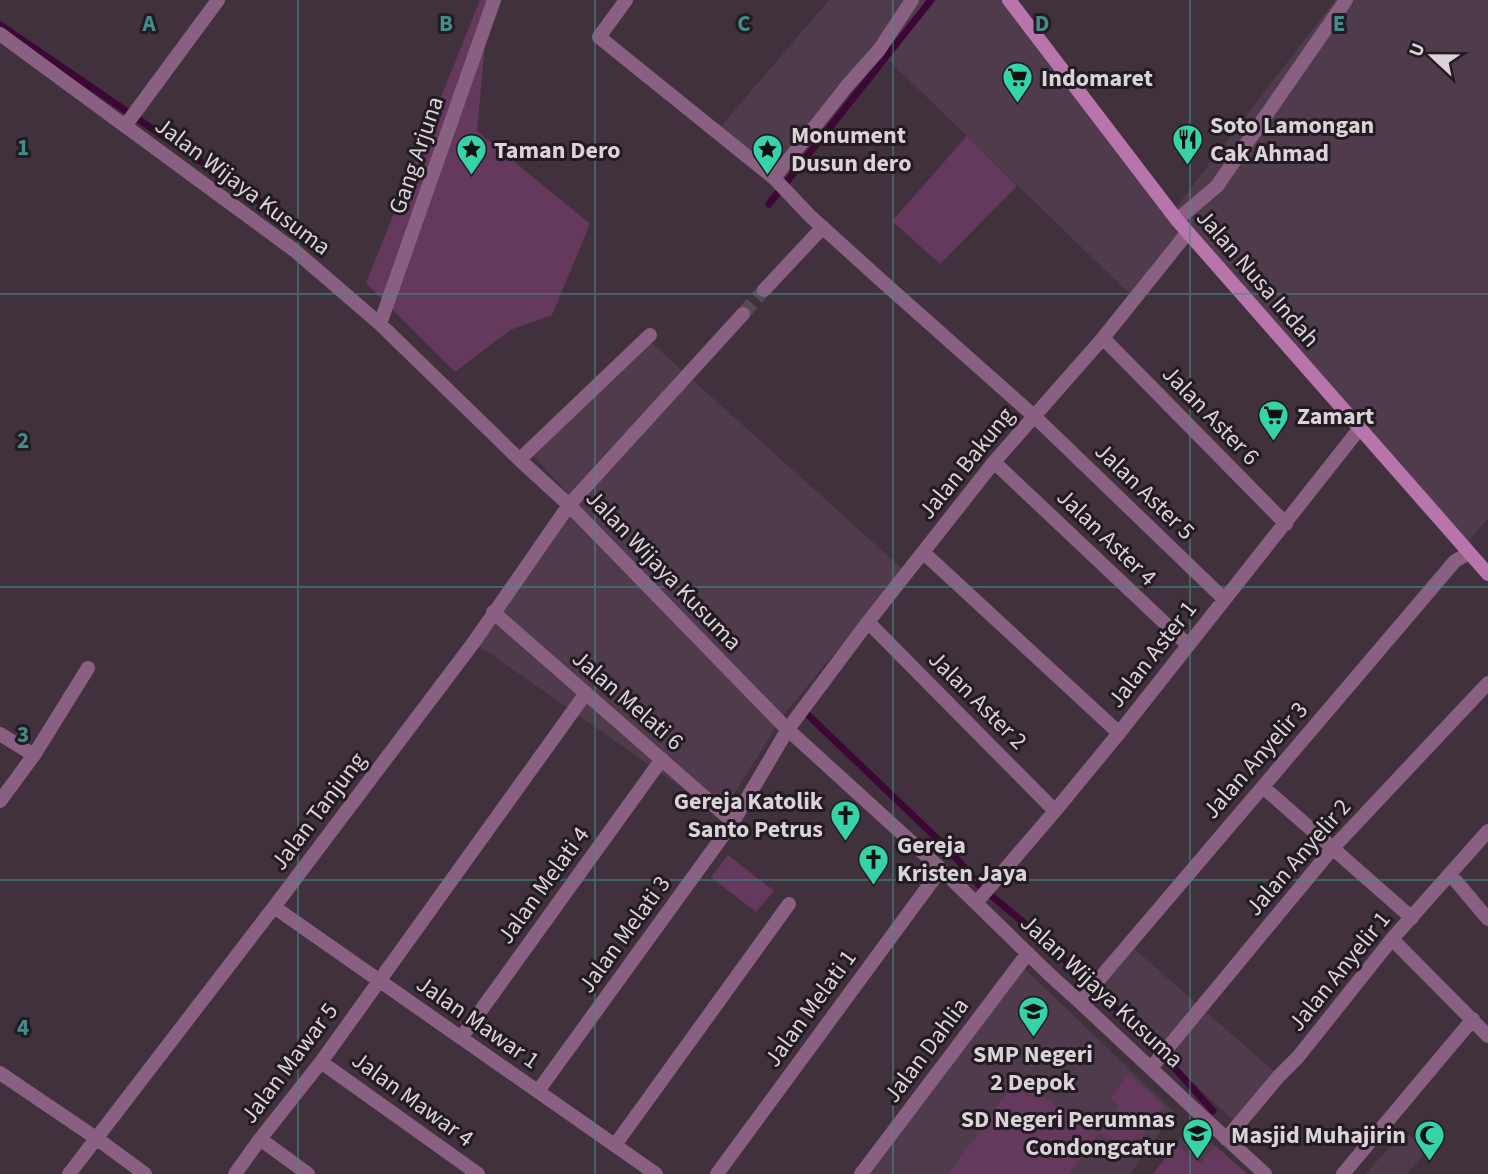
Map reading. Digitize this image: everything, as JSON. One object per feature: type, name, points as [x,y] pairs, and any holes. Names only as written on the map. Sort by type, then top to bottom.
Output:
[{"type":"main road","name":"Jalan Nusa Indah","points":[[1009,0],[1177,220],[1488,574]]},
{"type":"street","points":[[125,126],[218,0]]},
{"type":"street","name":"Gang Arjuna","points":[[380,324],[494,0]]},
{"type":"street","name":"Jalan Aster 5","points":[[626,0],[599,37],[774,178],[822,227],[1034,416],[1224,599]]},
{"type":"street","points":[[774,178],[878,50],[912,0]]},
{"type":"street","points":[[1177,220],[1217,186],[1346,0]]},
{"type":"street","name":"Jalan Wijaya Kusuma","points":[[0,34],[294,250],[380,324],[569,505],[788,729],[941,869],[981,896],[1050,975],[1083,1000],[1265,1174]]},
{"type":"street","points":[[764,290],[822,227]]},
{"type":"street","name":"Jalan Bakung","points":[[788,729],[994,462],[1103,338],[1188,232]]},
{"type":"street","name":"Jalan Tanjung","points":[[69,1174],[474,642],[569,505],[743,314]]},
{"type":"street","points":[[520,459],[650,335]]},
{"type":"street","name":"Jalan Aster 6","points":[[1103,338],[1286,524]]},
{"type":"street","name":"Jalan Aster 1","points":[[981,896],[1119,733],[1360,428]]},
{"type":"street","name":"Jalan Aster 4","points":[[994,462],[1188,645]]},
{"type":"street","points":[[924,552],[1119,733]]},
{"type":"street","name":"Jalan Anyelir 3","points":[[1083,1000],[1455,561],[1469,553]]},
{"type":"street","name":"Jalan Melati 6","points":[[493,612],[733,822]]},
{"type":"street","name":"Jalan Aster 2","points":[[868,622],[1055,811]]},
{"type":"street","points":[[0,801],[34,755],[88,668]]},
{"type":"street","name":"Jalan Anyelir 2","points":[[1152,1067],[1332,849],[1488,683]]},
{"type":"street","name":"Jalan Mawar 5","points":[[234,1174],[321,1062],[586,693]]},
{"type":"street","name":"Jalan Melati 3","points":[[538,1091],[733,822],[788,729]]},
{"type":"street","points":[[0,734],[34,755]]},
{"type":"street","name":"Jalan Melati 4","points":[[461,1038],[662,759]]},
{"type":"street","points":[[1263,787],[1412,918]]},
{"type":"street","name":"Jalan Anyelir 1","points":[[1226,1139],[1279,1076],[1298,1058],[1392,939],[1488,831]]},
{"type":"street","name":"Jalan Melati 1","points":[[717,1174],[941,869]]},
{"type":"street","points":[[1450,874],[1488,919]]},
{"type":"street","points":[[615,1145],[789,904]]},
{"type":"street","name":"Jalan Mawar 1","points":[[274,907],[656,1174]]},
{"type":"street","points":[[1392,939],[1488,1036]]},
{"type":"street","name":"Jalan Dahlia","points":[[861,1174],[1028,953]]},
{"type":"street","points":[[1343,1174],[1473,1019]]},
{"type":"street","name":"Jalan Mawar 4","points":[[321,1062],[478,1174]]},
{"type":"street","points":[[0,1073],[145,1174]]},
{"type":"street","points":[[260,1139],[308,1174]]},
{"type":"shaded area","name":"Taman Dero","points":[[480,0],[489,0],[477,131],[590,224],[552,315],[510,330],[455,372],[366,283]]},
{"type":"shaded area","points":[[829,0],[1016,0],[1174,210],[1335,0],[1488,0],[1488,518],[1466,545],[1180,235],[1134,298],[879,51],[769,178],[717,131]]},
{"type":"shaded area","points":[[967,136],[1017,186],[940,264],[892,221]]},
{"type":"shaded area","points":[[645,337],[906,572],[861,621],[782,717],[721,815],[475,643],[574,500],[528,450]]},
{"type":"shaded area","points":[[728,855],[774,891],[756,912],[711,877]]},
{"type":"shaded area","points":[[1130,945],[1279,1076],[1237,1124],[1093,988]]},
{"type":"shaded area","name":"SMP Negeri 2 Depok","points":[[1022,966],[1174,1112],[1130,1174],[866,1174]]},
{"type":"shaded area","points":[[1128,1073],[1164,1106],[1130,1152],[1099,1133],[1119,1106],[1110,1099]]},
{"type":"shaded area","points":[[1016,1080],[1099,1133],[1070,1174],[949,1174]]},
{"type":"shaded area","name":"SD Negeri Perumnas Condongcatur","points":[[1191,1124],[1247,1174],[1153,1174]]},
{"type":"shaded area","points":[[1403,1131],[1427,1150],[1407,1174],[1366,1174]]},
{"type":"shaded area","name":"SD Negeri Perumnas Condongcatur","points":[[1176,1144],[1200,1164],[1216,1146],[1247,1174],[1153,1174]]},
{"type":"waterway","points":[[769,204],[931,0]]},
{"type":"waterway","points":[[0,25],[298,228]]},
{"type":"waterway","points":[[808,715],[950,851],[980,886],[1104,996],[1213,1111]]},
{"type":"tunnel","points":[[743,314],[764,290]]},
{"type":"place","name":"Indomaret","points":[[1018,105]]},
{"type":"place","name":"Soto Lamongan Cak Ahmad","points":[[1187,166]]},
{"type":"place","name":"Monument Dusun dero","points":[[768,176]]},
{"type":"place","name":"Taman Dero","points":[[471,177]]},
{"type":"place","name":"Zamart","points":[[1274,443]]},
{"type":"place","name":"Gereja Katolik Santo Petrus","points":[[846,842]]},
{"type":"place","name":"Gereja Kristen Jaya","points":[[874,886]]},
{"type":"place","name":"SMP Negeri 2 Depok","points":[[1033,1039]]},
{"type":"place","name":"SD Negeri Perumnas Condongcatur","points":[[1198,1160]]},
{"type":"place","name":"Masjid Muhajirin","points":[[1429,1162]]}]
